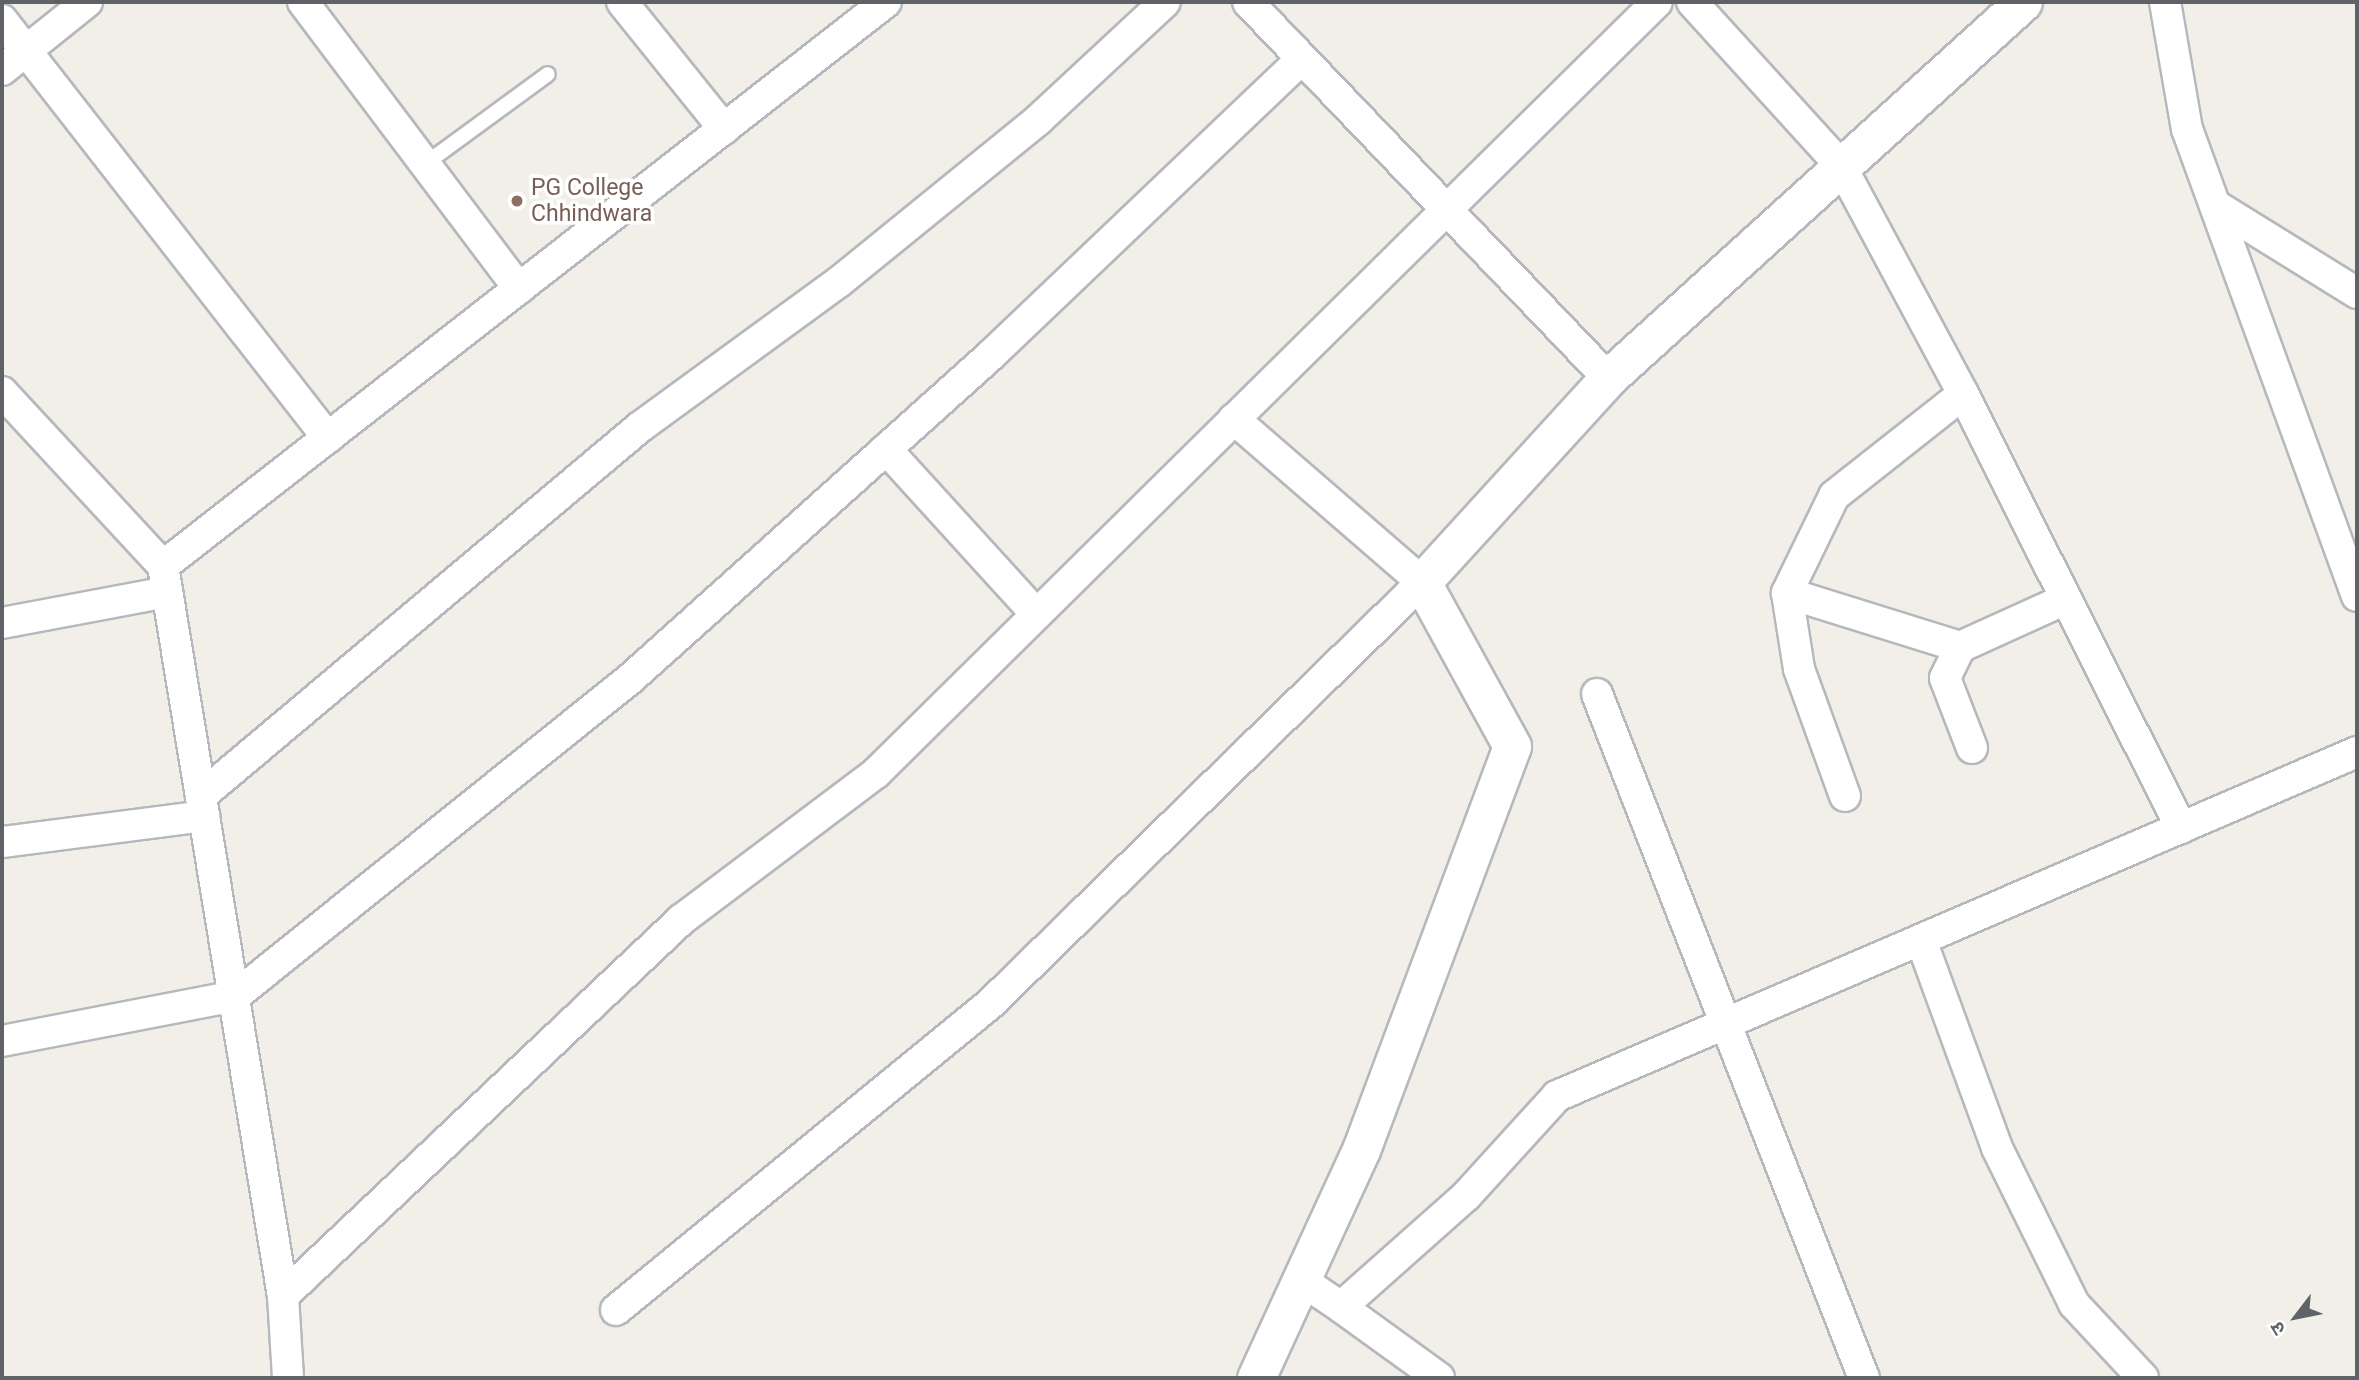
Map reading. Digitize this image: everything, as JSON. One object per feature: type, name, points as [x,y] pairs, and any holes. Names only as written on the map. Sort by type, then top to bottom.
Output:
[{"type":"street","points":[[2,70],[87,2]]},
{"type":"street","points":[[303,2],[519,289]]},
{"type":"street","points":[[622,2],[724,129]]},
{"type":"street","points":[[2,623],[165,579],[328,438],[886,2]]},
{"type":"street","points":[[2,842],[203,806],[640,427],[839,282],[1038,120],[1165,2]]},
{"type":"street","points":[[1248,2],[1608,378]]},
{"type":"street","points":[[283,1296],[681,920],[876,773],[1657,2]]},
{"type":"street","points":[[1692,2],[1841,166],[1962,394],[2180,828]]},
{"type":"street","points":[[616,1310],[993,1001],[1422,582],[1608,378],[2022,2]]},
{"type":"street","points":[[2165,2],[2187,129],[2215,205],[2346,526],[2357,596]]},
{"type":"street","points":[[2,19],[328,438]]},
{"type":"street","points":[[2,1041],[235,996],[630,679],[886,449],[1302,59]]},
{"type":"street","points":[[2215,205],[2357,293]]},
{"type":"street","points":[[2,392],[12,416],[165,579],[283,1296],[288,1378]]},
{"type":"street","points":[[1845,796],[1799,670],[1787,593],[1834,496],[1962,394]]},
{"type":"street","points":[[1234,419],[1422,582],[1512,746],[1360,1150],[1256,1378]]},
{"type":"street","points":[[886,449],[1037,614]]},
{"type":"street","points":[[1787,593],[1960,647]]},
{"type":"street","points":[[1972,748],[1945,678],[1960,647],[2066,599]]},
{"type":"street","points":[[1597,694],[1864,1378]]},
{"type":"street","points":[[1341,1307],[1466,1196],[1557,1096],[2357,752]]},
{"type":"street","points":[[1921,940],[1997,1148],[2074,1304],[2143,1378]]},
{"type":"street","points":[[1301,1280],[1439,1378]]},
{"type":"lane","points":[[425,164],[548,74]]},
{"type":"place","name":"PG College Chhindwara","points":[[517,201]]}]
